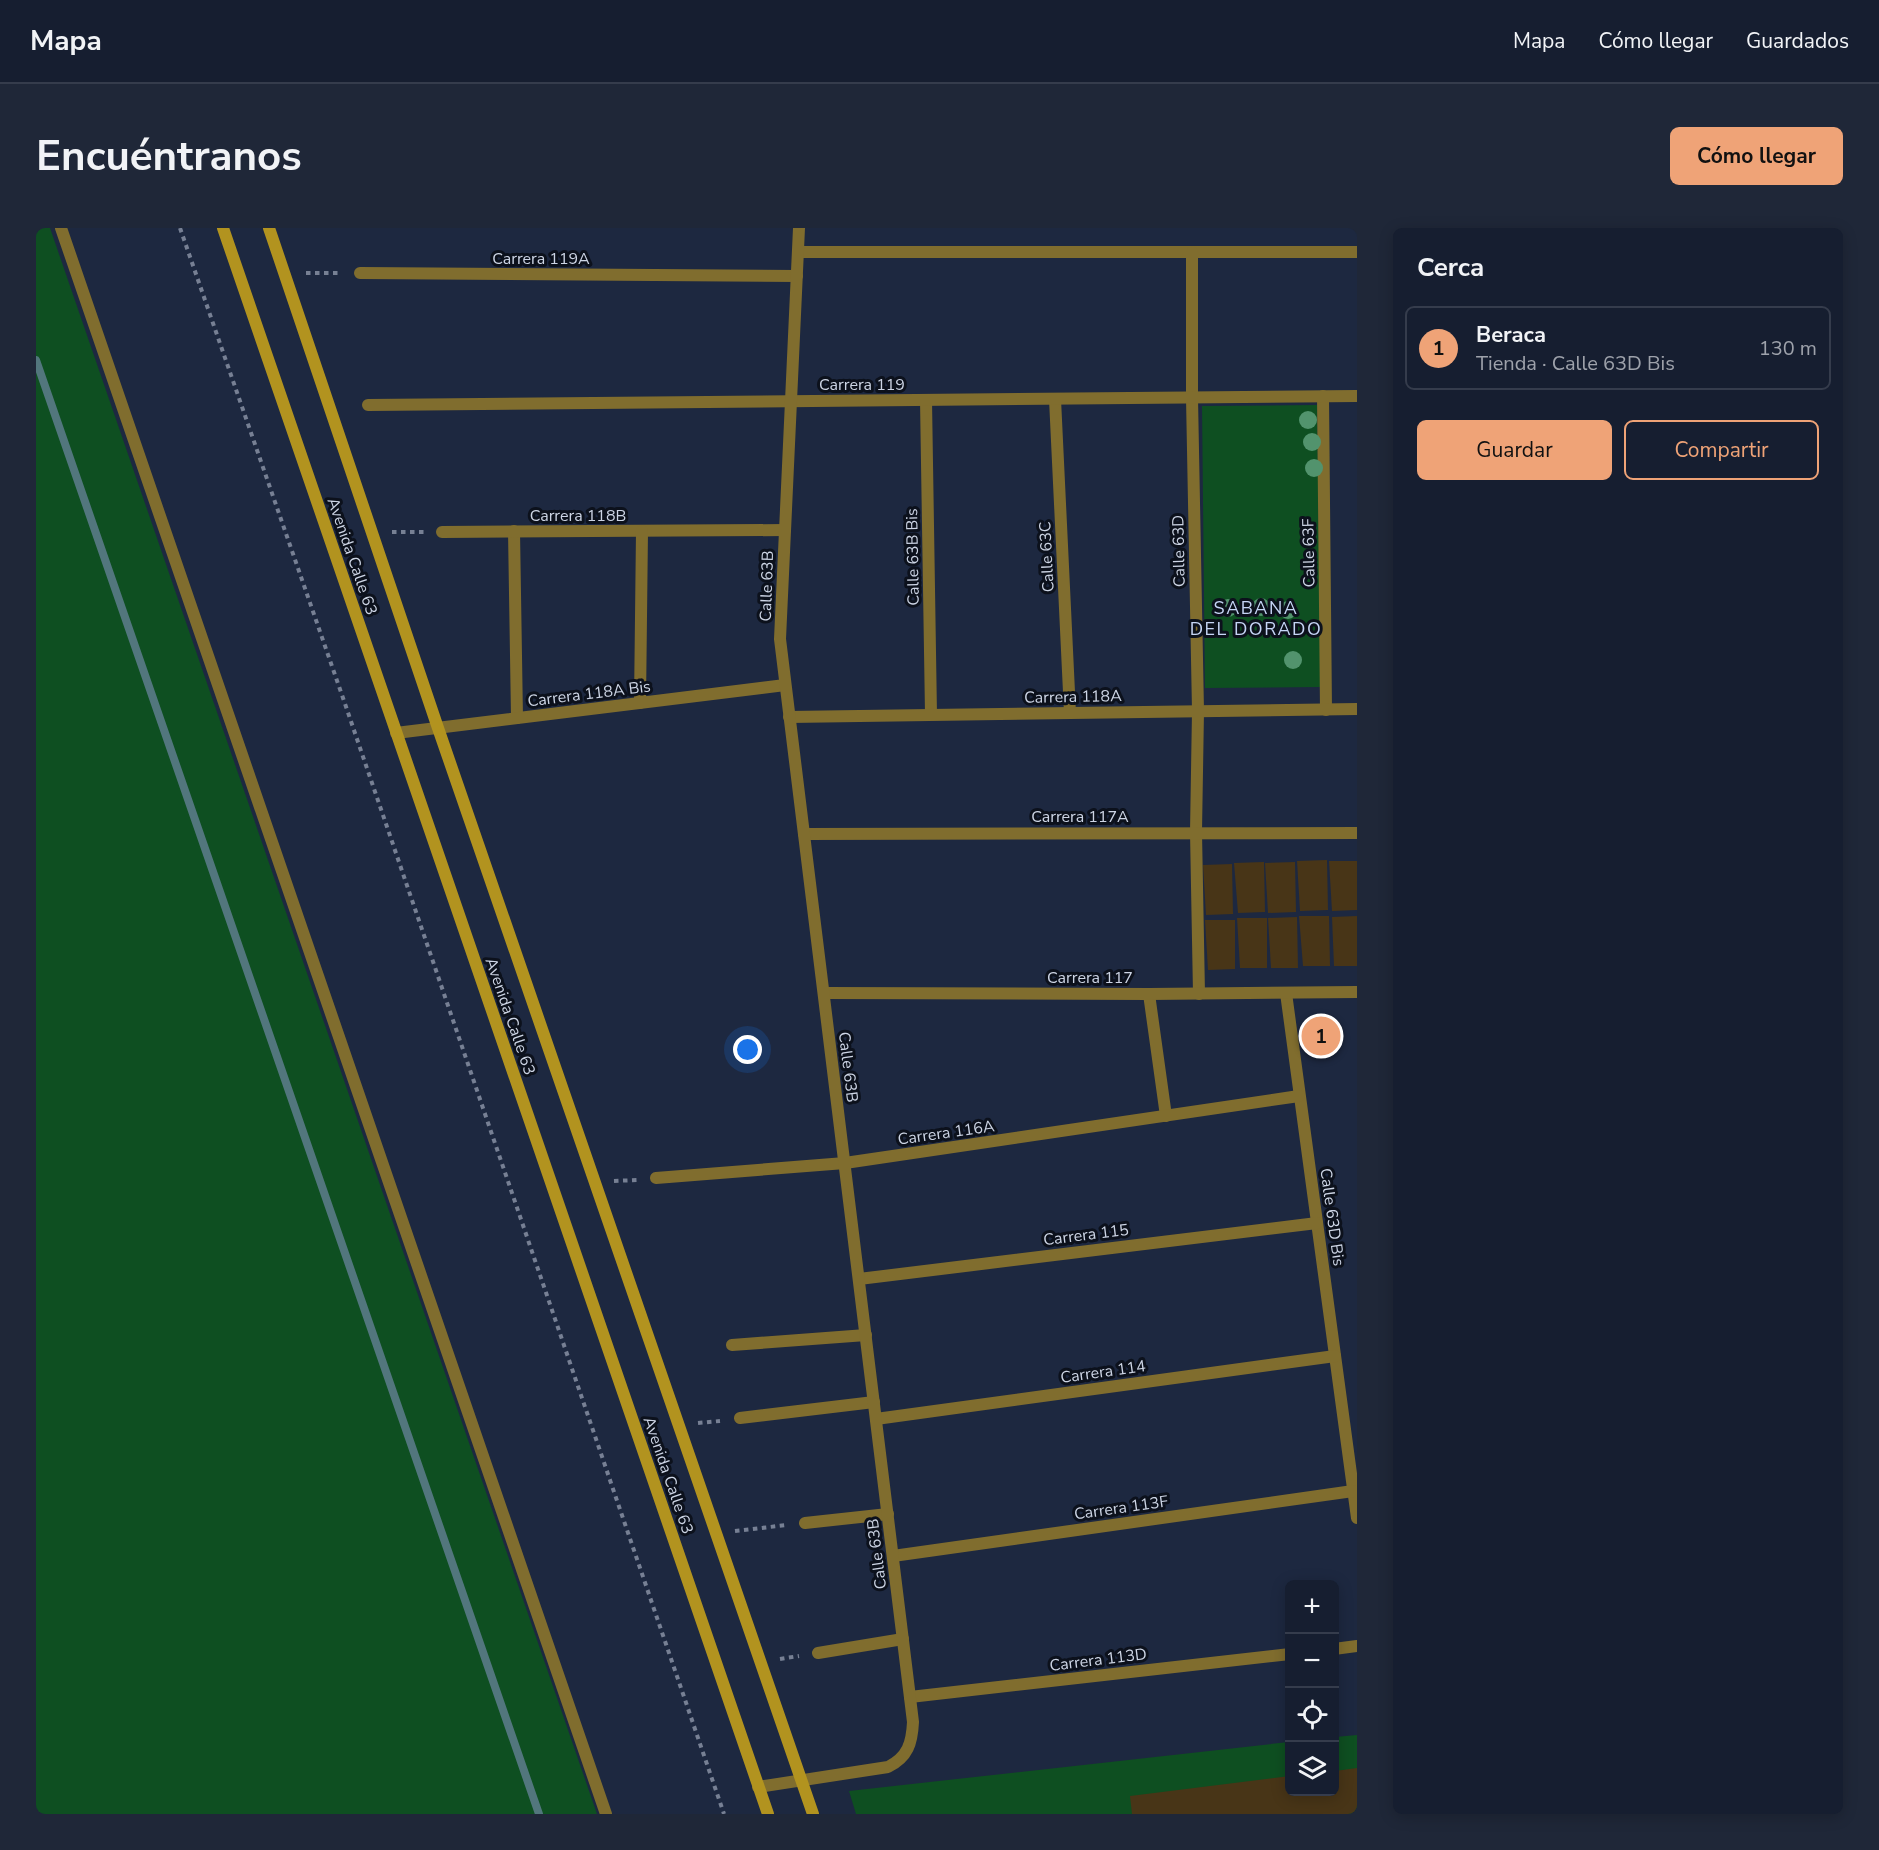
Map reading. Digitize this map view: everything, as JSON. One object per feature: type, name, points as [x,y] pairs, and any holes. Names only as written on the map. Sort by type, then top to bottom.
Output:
[{"type":"main road","name":"Avenida Calle 63","points":[[223,228],[768,1814]]},
{"type":"main road","name":"Avenida Calle 63","points":[[269,228],[438,728],[813,1814]]},
{"type":"street","points":[[61,228],[606,1814]]},
{"type":"street","name":"Calle 63B","points":[[758,1787],[888,1767],[899,1761],[907,1752],[912,1737],[913,1722],[780,639],[799,228]]},
{"type":"street","points":[[798,252],[1357,252]]},
{"type":"street","name":"Calle 63D","points":[[1192,252],[1199,994]]},
{"type":"street","name":"Carrera 119A","points":[[360,273],[797,276]]},
{"type":"street","name":"Calle 63F","points":[[1323,396],[1326,710]]},
{"type":"street","name":"Carrera 119","points":[[368,405],[1357,396]]},
{"type":"street","name":"Calle 63C","points":[[1055,399],[1070,713]]},
{"type":"street","name":"Calle 63B Bis","points":[[926,400],[932,714]]},
{"type":"street","name":"Carrera 118B","points":[[442,532],[785,530]]},
{"type":"street","points":[[514,531],[517,718]]},
{"type":"street","points":[[640,703],[642,531]]},
{"type":"street","name":"Carrera 118A Bis","points":[[396,733],[785,685]]},
{"type":"street","name":"Carrera 118A","points":[[789,717],[1357,709]]},
{"type":"street","name":"Carrera 117A","points":[[804,834],[1357,832]]},
{"type":"street","name":"Carrera 117","points":[[824,993],[1357,992]]},
{"type":"street","name":"Calle 63D Bis","points":[[1286,993],[1357,1518]]},
{"type":"street","points":[[1149,994],[1166,1116]]},
{"type":"street","name":"Carrera 116A","points":[[656,1178],[845,1163],[1299,1096]]},
{"type":"street","name":"Carrera 115","points":[[859,1279],[1317,1222]]},
{"type":"street","points":[[732,1345],[866,1335]]},
{"type":"street","name":"Carrera 114","points":[[876,1419],[1335,1356]]},
{"type":"street","points":[[740,1418],[874,1402]]},
{"type":"street","name":"Carrera 113F","points":[[893,1556],[1353,1491]]},
{"type":"street","points":[[805,1523],[888,1514]]},
{"type":"street","points":[[818,1653],[903,1639]]},
{"type":"street","points":[[1339,1648],[1357,1646]]},
{"type":"street","name":"Carrera 113D","points":[[910,1698],[1285,1655]]},
{"type":"path","points":[[180,228],[724,1814]]},
{"type":"path","points":[[284,273],[360,273]]},
{"type":"path","points":[[372,532],[442,532]]},
{"type":"path","points":[[596,1183],[656,1178]]},
{"type":"path","points":[[679,1426],[740,1418]]},
{"type":"path","points":[[717,1533],[805,1523]]},
{"type":"path","points":[[761,1662],[818,1653]]},
{"type":"green space","points":[[36,228],[50,228],[597,1814],[36,1814]]},
{"type":"green space","points":[[1317,405],[1321,687],[1205,688],[1202,406]]},
{"type":"green space","points":[[1357,1735],[1357,1814],[856,1814],[849,1791],[1285,1742],[1285,1796],[1339,1796],[1339,1737]]},
{"type":"building","points":[[1327,860],[1328,910],[1300,911],[1297,861]]},
{"type":"building","points":[[1329,861],[1357,861],[1357,910],[1332,911]]},
{"type":"building","points":[[1264,862],[1265,912],[1238,913],[1234,863]]},
{"type":"building","points":[[1295,862],[1296,912],[1268,913],[1265,863]]},
{"type":"building","points":[[1232,864],[1233,914],[1206,915],[1203,865]]},
{"type":"building","points":[[1299,916],[1329,916],[1330,966],[1303,966]]},
{"type":"building","points":[[1357,916],[1357,966],[1334,966],[1332,917]]},
{"type":"building","points":[[1297,917],[1298,968],[1271,968],[1268,918]]},
{"type":"building","points":[[1237,918],[1267,918],[1267,968],[1240,968]]},
{"type":"building","points":[[1205,920],[1235,920],[1235,969],[1208,970]]},
{"type":"building","points":[[1357,1768],[1357,1814],[1132,1814],[1130,1796],[1285,1777],[1285,1796],[1339,1796],[1339,1770]]},
{"type":"waterway","points":[[36,360],[539,1814]]},
{"type":"place","name":"Beraca","points":[[1321,1036]]},
{"type":"district","name":"SABANA DEL DORADO","points":[[1256,618]]}]
